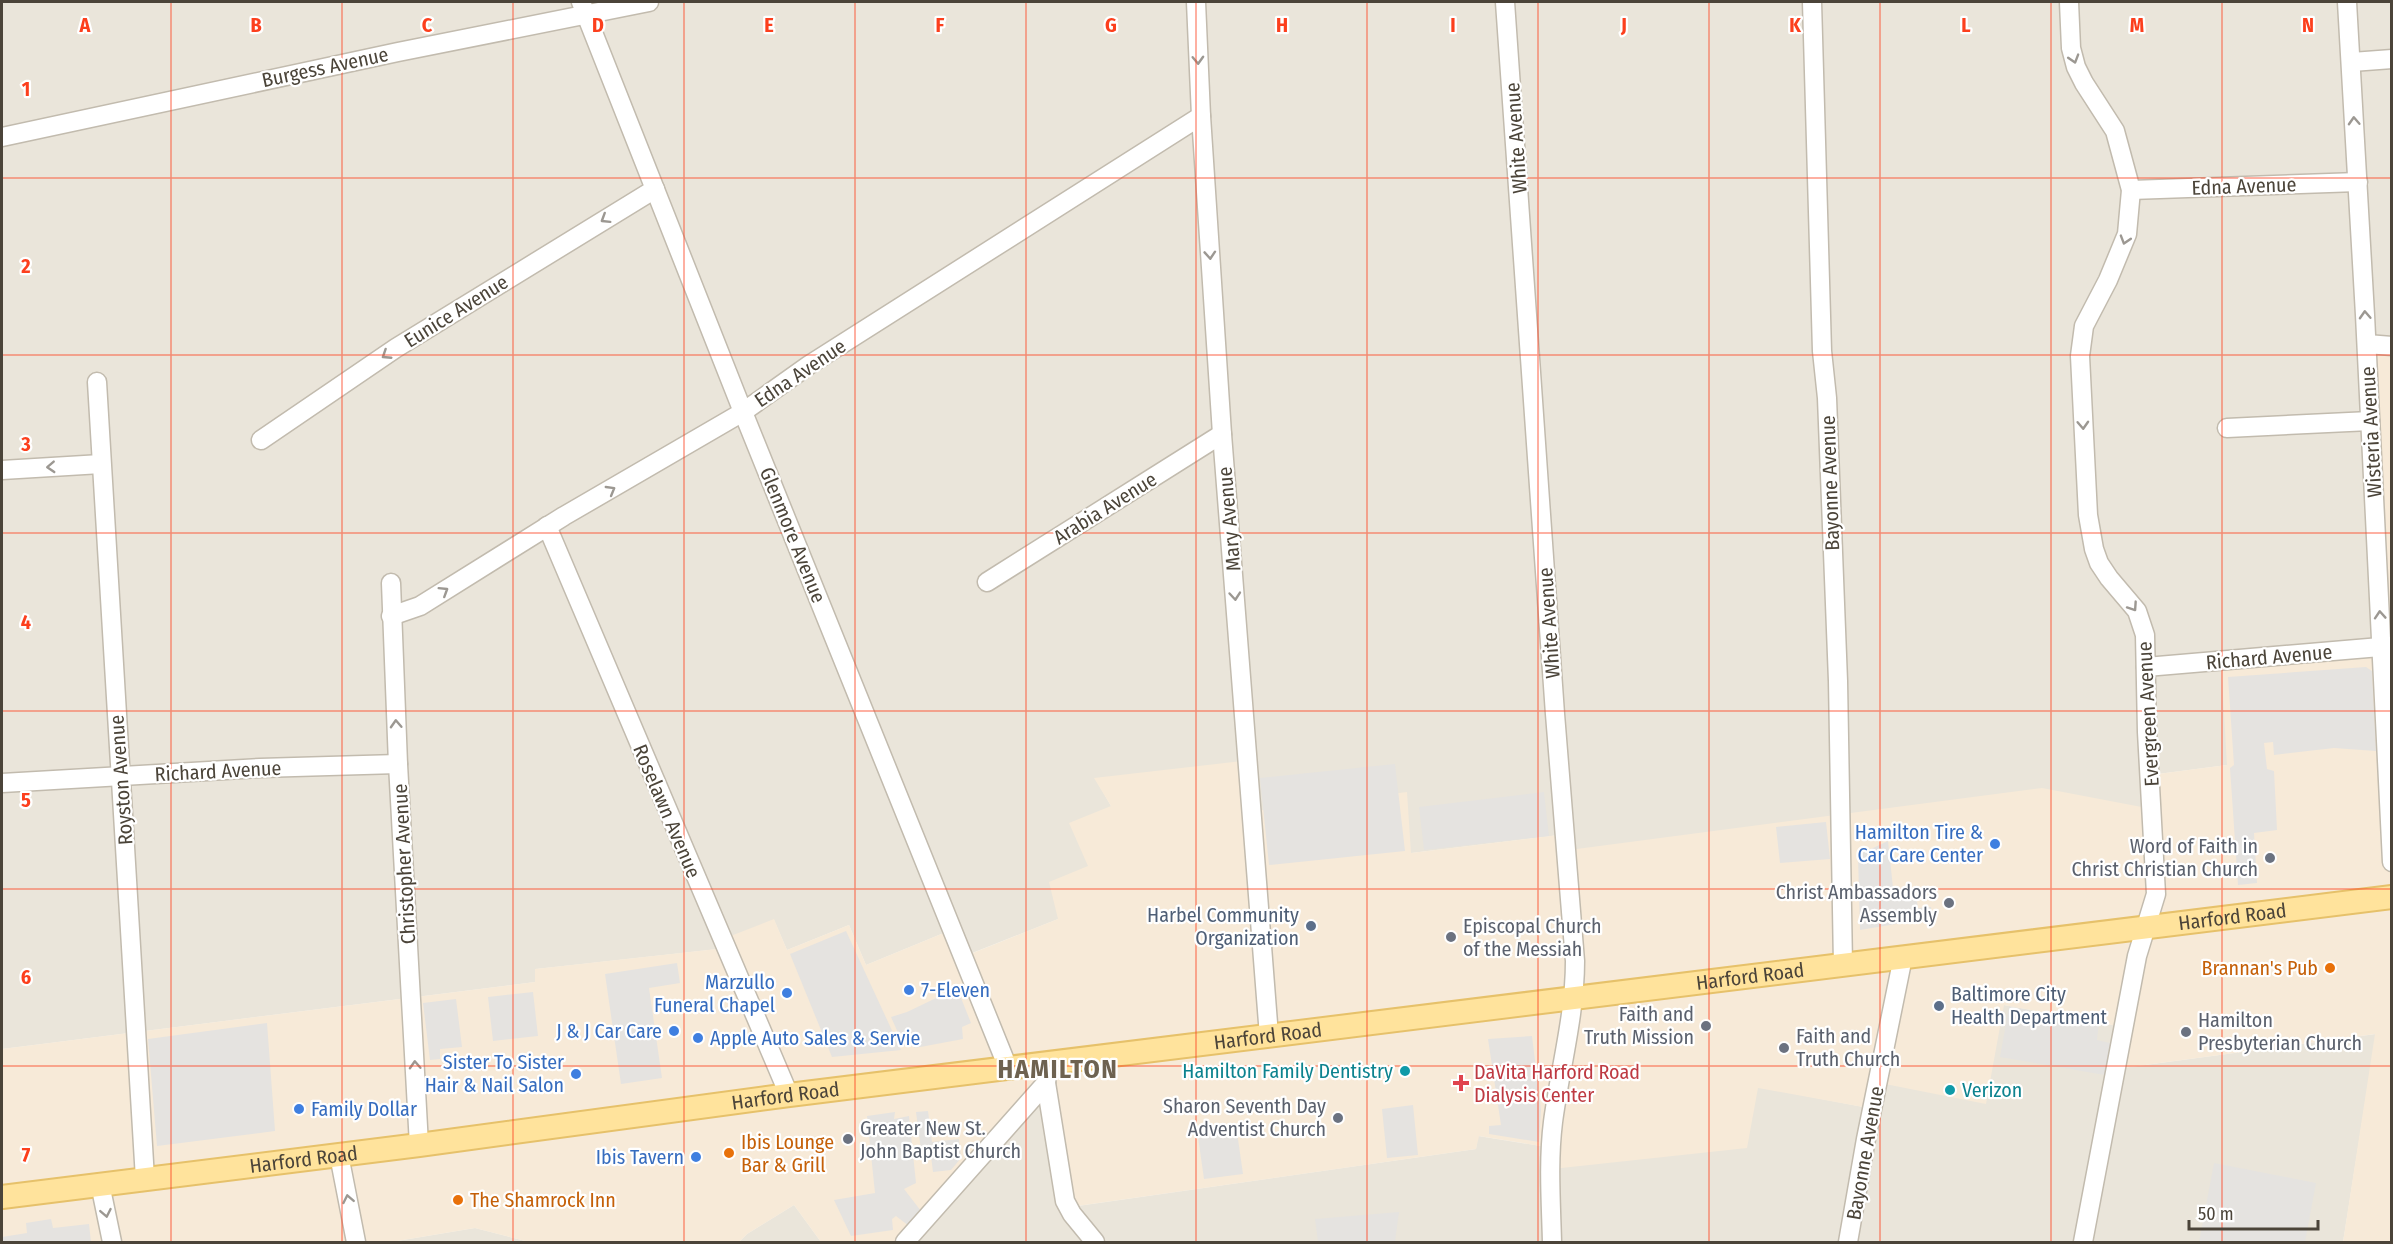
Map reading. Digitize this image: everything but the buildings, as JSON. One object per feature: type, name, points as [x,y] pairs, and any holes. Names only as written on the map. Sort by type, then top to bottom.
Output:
[{"type":"main road","name":"Harford Road","points":[[2,1197],[1008,1068],[1047,1073],[1269,1036],[2391,897]]},
{"type":"street","name":"Burgess Avenue","points":[[2,137],[386,54],[583,8],[649,2]]},
{"type":"street","name":"Mary Avenue","points":[[1196,2],[1201,116],[1222,434],[1269,1036]]},
{"type":"street","name":"White Avenue","points":[[1505,2],[1555,714],[1575,961],[1572,998],[1553,1124],[1552,1242]]},
{"type":"street","name":"Bayonne Avenue","points":[[1812,2],[1822,351],[1827,398],[1838,681],[1843,965]]},
{"type":"street","name":"Evergreen Avenue","points":[[2069,2],[2071,48],[2076,67],[2115,131],[2124,157],[2131,190],[2127,234],[2108,280],[2084,326],[2080,356],[2088,515],[2094,549],[2099,563],[2109,578],[2137,611],[2145,635],[2147,732],[2156,894],[2137,956],[2083,1242]]},
{"type":"street","name":"Wisteria Avenue","points":[[2348,2],[2370,421],[2387,647],[2391,862]]},
{"type":"street","name":"Glenmore Avenue","points":[[583,8],[743,412],[1008,1068]]},
{"type":"street","points":[[2352,62],[2391,59]]},
{"type":"street","name":"Edna Avenue","points":[[391,616],[420,606],[547,526],[743,412],[809,365],[1201,116]]},
{"type":"street","name":"Edna Avenue","points":[[2131,190],[2358,182]]},
{"type":"street","name":"Eunice Avenue","points":[[261,440],[396,348],[655,189]]},
{"type":"street","points":[[2367,344],[2391,346]]},
{"type":"street","name":"Royston Avenue","points":[[97,382],[144,1179]]},
{"type":"street","points":[[2227,428],[2370,421]]},
{"type":"street","name":"Arabia Avenue","points":[[987,582],[1222,434]]},
{"type":"street","points":[[2,470],[101,464]]},
{"type":"street","name":"Roselawn Avenue","points":[[547,526],[789,1095]]},
{"type":"street","name":"Christopher Avenue","points":[[391,583],[398,764],[419,1144]]},
{"type":"street","name":"Richard Avenue","points":[[2146,667],[2387,647]]},
{"type":"street","name":"Richard Avenue","points":[[2,783],[120,775],[398,764]]},
{"type":"street","name":"Bayonne Avenue","points":[[1848,1242],[1866,1139],[1903,957]]},
{"type":"street","points":[[904,1242],[1047,1073]]},
{"type":"street","points":[[1047,1073],[1065,1201],[1072,1214],[1095,1242]]},
{"type":"street","points":[[339,1155],[356,1242]]},
{"type":"street","points":[[100,1184],[112,1242]]},
{"type":"shaded area","points":[[2,2],[2391,2],[2391,336],[2367,334],[2382,650],[2227,765],[2150,775],[2152,809],[1569,851],[1567,834],[1411,853],[1254,811],[1095,778],[1111,806],[1089,866],[1058,919],[962,957],[951,930],[866,965],[849,925],[787,950],[774,920],[727,948],[536,969],[535,982],[2,1049]]},
{"type":"shaded area","points":[[2366,334],[2391,336],[2391,1242],[2343,1242],[2375,1034],[2115,1069],[2123,1027],[2004,1005],[1986,1104],[1880,1083],[1874,1109],[1758,1088],[1747,1148],[1552,1169],[1553,1148],[1479,1136],[1476,1149],[1070,1207],[1049,1083],[910,1242],[821,1242],[794,1205],[747,1234],[739,1242],[529,1242],[475,1228],[391,1242],[2,1242],[2,1049],[535,982],[535,969],[726,948],[723,939],[774,919],[787,950],[849,925],[866,965],[951,930],[963,957],[1058,919],[1049,882],[1088,866],[1069,823],[1111,806],[1094,778],[1251,760],[1255,811],[1407,792],[1411,853],[1567,834],[1569,850],[2042,788],[2152,809],[2150,775],[2227,765],[2221,662],[2382,649]]},
{"type":"shaded area","points":[[2366,667],[2372,671],[2376,751],[2334,748],[2274,755],[2273,742],[2264,743],[2267,769],[2274,771],[2277,830],[2254,833],[2257,883],[2238,885],[2230,768],[2234,765],[2228,677]]},
{"type":"shaded area","points":[[1395,764],[1405,851],[1269,865],[1260,778]]},
{"type":"shaded area","points":[[1544,792],[1549,836],[1424,850],[1419,807]]},
{"type":"shaded area","points":[[1826,822],[1830,859],[1780,863],[1776,827]]},
{"type":"shaded area","points":[[1888,841],[1894,897],[1916,895],[1918,908],[1931,907],[1932,918],[1860,930],[1858,855]]},
{"type":"shaded area","points":[[846,931],[901,1050],[832,1057],[790,954]]},
{"type":"shaded area","points":[[677,963],[680,983],[649,988],[662,1078],[621,1084],[605,974]]},
{"type":"shaded area","points":[[957,988],[971,1023],[962,1027],[963,1039],[915,1048],[911,1045],[904,1046],[891,1017],[907,1012]]},
{"type":"shaded area","points":[[533,992],[538,1036],[493,1041],[488,997]]},
{"type":"shaded area","points":[[456,999],[462,1047],[440,1049],[440,1059],[430,1060],[423,1003]]},
{"type":"shaded area","points":[[2004,1005],[2123,1027],[2116,1069],[2376,1034],[2343,1242],[910,1242],[1048,1082],[1071,1207],[1476,1149],[1478,1136],[1553,1148],[1758,1087],[1874,1109],[1879,1083]]},
{"type":"shaded area","points":[[2009,1007],[2099,1022],[2097,1040],[2110,1043],[2105,1075],[2000,1057]]},
{"type":"shaded area","points":[[267,1023],[275,1131],[157,1146],[148,1039]]},
{"type":"shaded area","points":[[1532,1036],[1541,1110],[1539,1142],[1489,1134],[1489,1126],[1501,1125],[1488,1039]]},
{"type":"shaded area","points":[[1413,1105],[1418,1155],[1387,1158],[1382,1109]]},
{"type":"shaded area","points":[[928,1111],[932,1142],[959,1139],[961,1158],[951,1170],[933,1172],[931,1156],[922,1157],[916,1112]]},
{"type":"shaded area","points":[[895,1112],[894,1119],[909,1116],[916,1183],[904,1189],[921,1211],[909,1226],[896,1216],[892,1219],[893,1230],[851,1236],[834,1200],[875,1193],[867,1116]]},
{"type":"shaded area","points":[[1237,1132],[1243,1174],[1204,1179],[1198,1137]]},
{"type":"shaded area","points":[[2214,1163],[2316,1183],[2305,1242],[2199,1242]]},
{"type":"shaded area","points":[[794,1205],[821,1242],[739,1242],[747,1234]]},
{"type":"shaded area","points":[[1399,1212],[1395,1242],[1318,1242],[1315,1219]]},
{"type":"shaded area","points":[[51,1219],[53,1228],[89,1224],[91,1242],[2,1242],[2,1237],[27,1233],[26,1223]]},
{"type":"shaded area","points":[[475,1228],[529,1242],[391,1242]]},
{"type":"place","name":"Hamilton Tire & Car Care Center","points":[[1995,844]]},
{"type":"place","name":"Word of Faith in Christ Christian Church","points":[[2270,858]]},
{"type":"place","name":"Christ Ambassadors Assembly","points":[[1949,903]]},
{"type":"place","name":"Harbel Community Organization","points":[[1311,926]]},
{"type":"place","name":"Episcopal Church of the Messiah","points":[[1451,937]]},
{"type":"place","name":"Brannan's Pub","points":[[2330,968]]},
{"type":"place","name":"7-Eleven","points":[[909,990]]},
{"type":"place","name":"Marzullo Funeral Chapel","points":[[787,993]]},
{"type":"place","name":"Baltimore City Health Department","points":[[1939,1006]]},
{"type":"place","name":"Faith and Truth Mission","points":[[1706,1026]]},
{"type":"place","name":"J & J Car Care","points":[[674,1031]]},
{"type":"place","name":"Hamilton Presbyterian Church","points":[[2186,1032]]},
{"type":"place","name":"Apple Auto Sales & Servie","points":[[698,1038]]},
{"type":"place","name":"Faith and Truth Church","points":[[1784,1048]]},
{"type":"place","name":"Hamilton Family Dentistry","points":[[1405,1071]]},
{"type":"place","name":"Sister To Sister Hair & Nail Salon","points":[[576,1074]]},
{"type":"place","name":"DaVita Harford Road Dialysis Center","points":[[1461,1083]]},
{"type":"place","name":"Verizon","points":[[1950,1090]]},
{"type":"place","name":"Family Dollar","points":[[299,1109]]},
{"type":"place","name":"Sharon Seventh Day Adventist Church","points":[[1338,1118]]},
{"type":"place","name":"Greater New St. John Baptist Church","points":[[848,1139]]},
{"type":"place","name":"Ibis Lounge Bar & Grill","points":[[729,1153]]},
{"type":"place","name":"Ibis Tavern","points":[[696,1157]]},
{"type":"place","name":"The Shamrock Inn","points":[[458,1200]]},
{"type":"district","name":"HAMILTON","points":[[1058,1069]]}]
